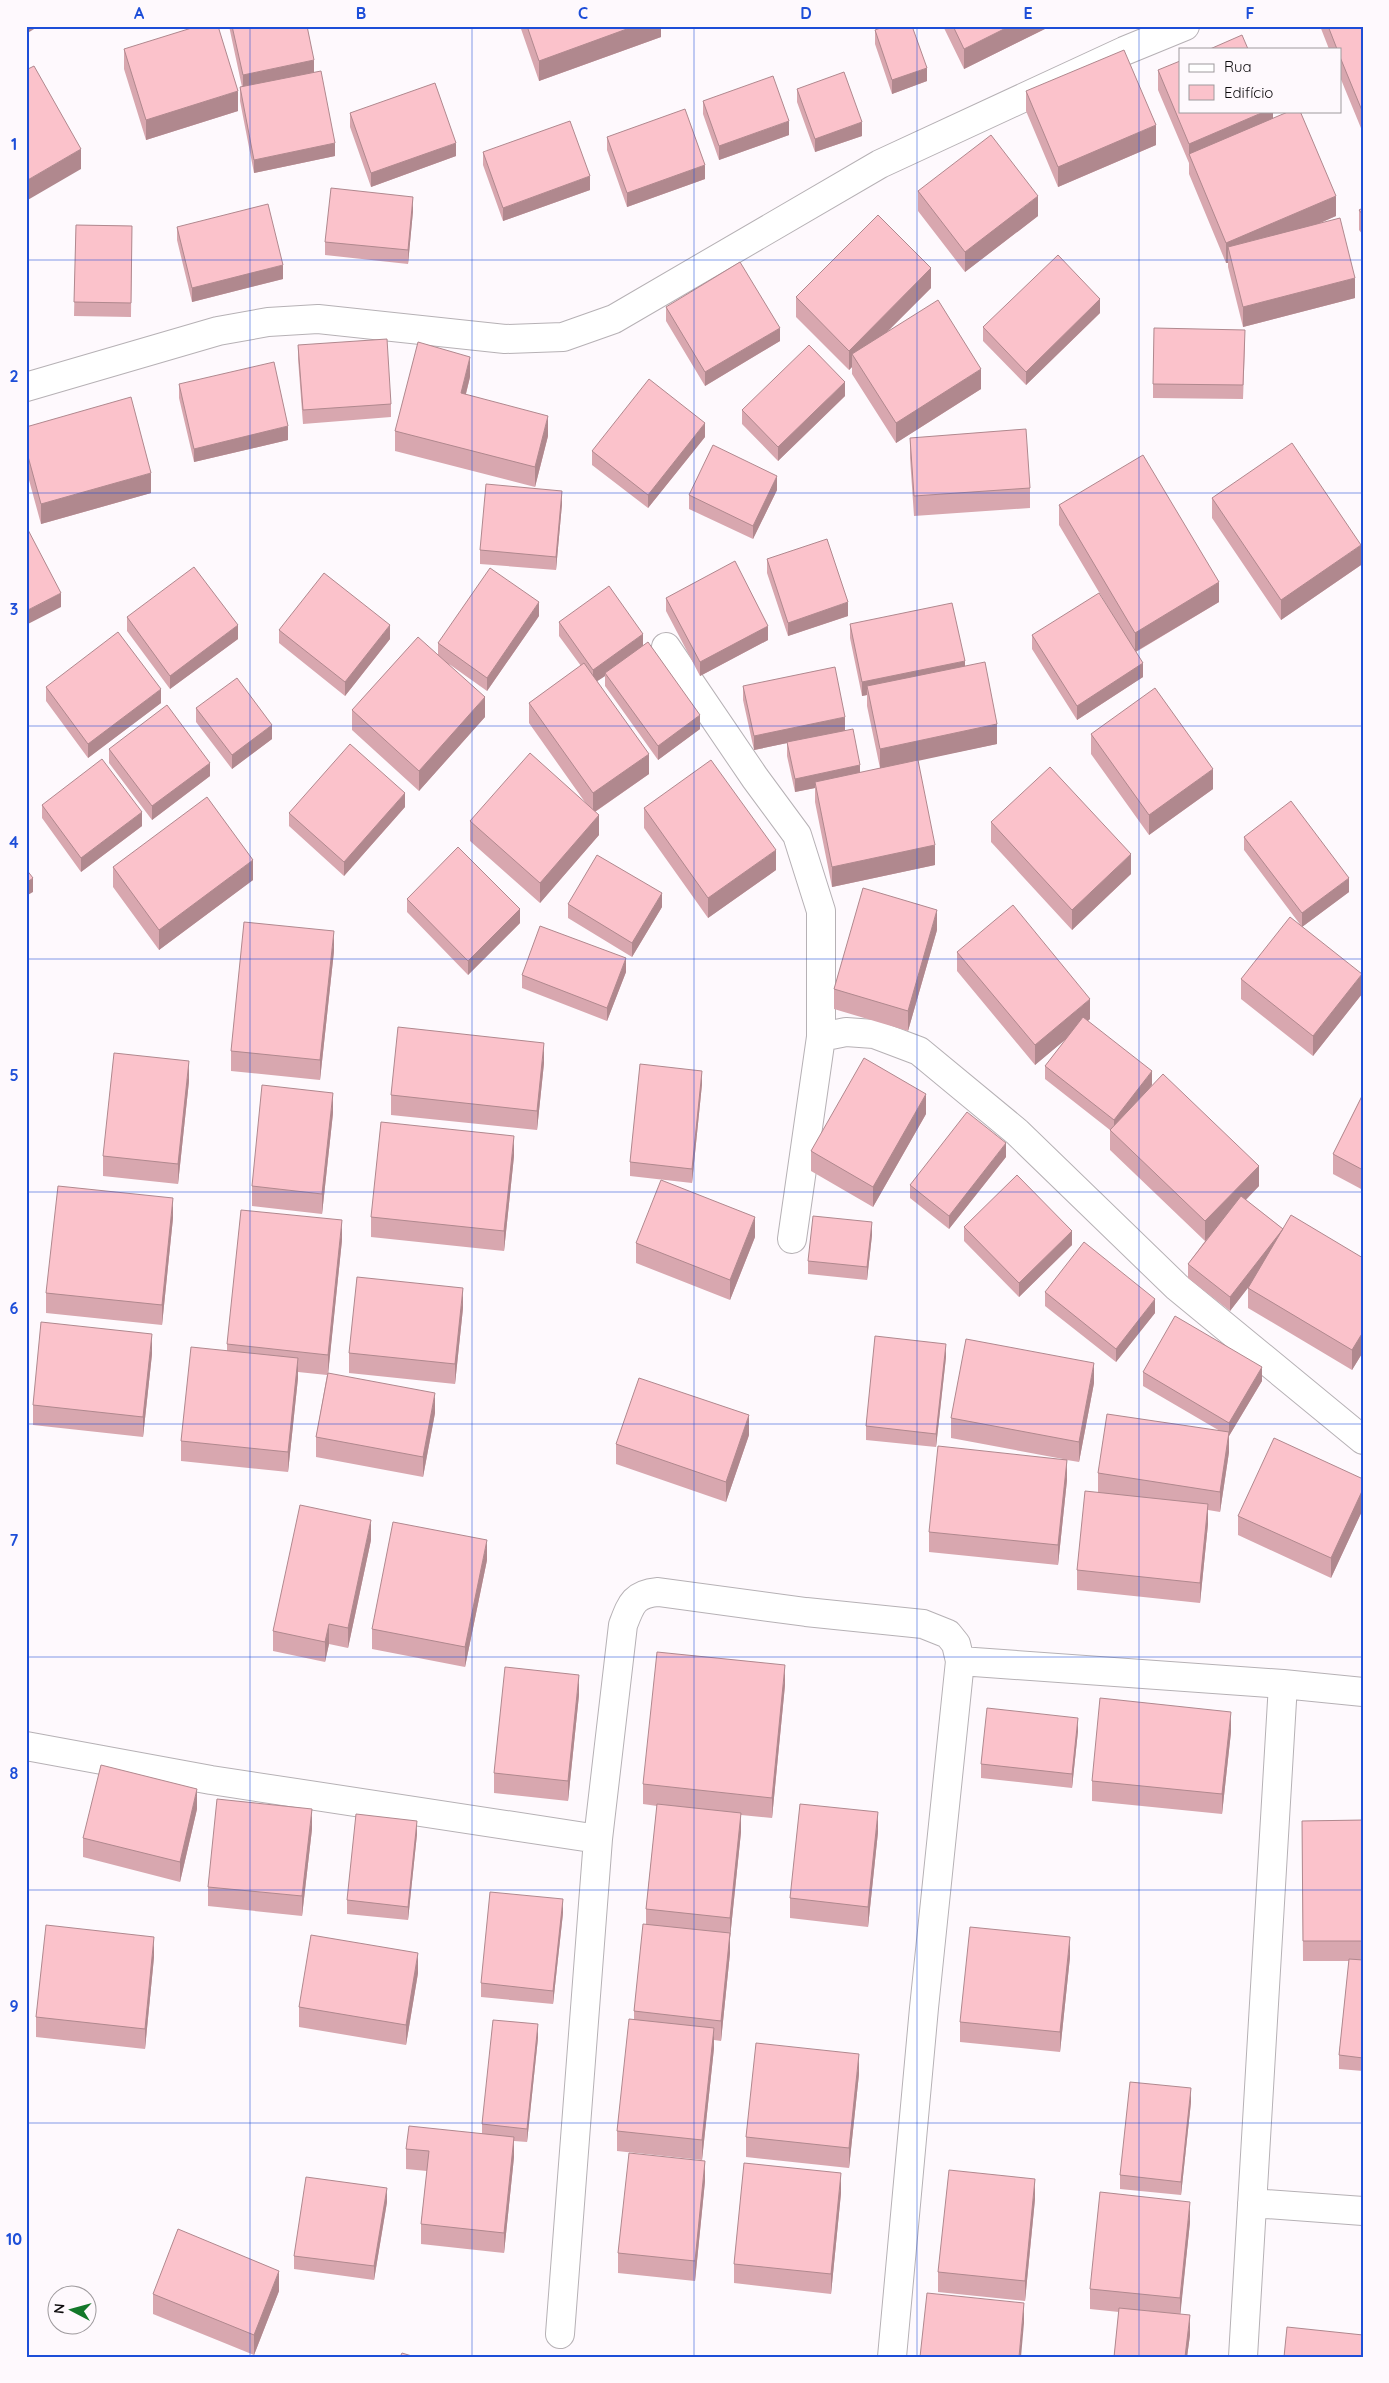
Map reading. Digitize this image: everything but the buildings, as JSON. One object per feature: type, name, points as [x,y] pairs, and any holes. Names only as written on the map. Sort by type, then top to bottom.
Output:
[{"type":"street","points":[[26,387],[218,331],[268,322],[318,318],[505,340],[563,337],[614,319],[880,164],[1124,51],[1185,26]]},
{"type":"street","points":[[666,647],[755,778],[797,835],[821,911],[821,1037],[792,1239]]},
{"type":"street","points":[[821,1037],[846,1032],[874,1034],[919,1051],[1017,1132],[1177,1287],[1363,1440]]},
{"type":"street","points":[[560,2334],[598,1838],[623,1625],[629,1609],[636,1599],[644,1594],[658,1592],[806,1612],[923,1624],[948,1634],[956,1644],[960,1661],[924,2008],[892,2357]]},
{"type":"street","points":[[960,1661],[1283,1684],[1363,1692]]},
{"type":"street","points":[[1243,2357],[1283,1684]]},
{"type":"street","points":[[26,1746],[211,1780],[598,1838]]},
{"type":"street","points":[[1252,2203],[1363,2211]]}]
